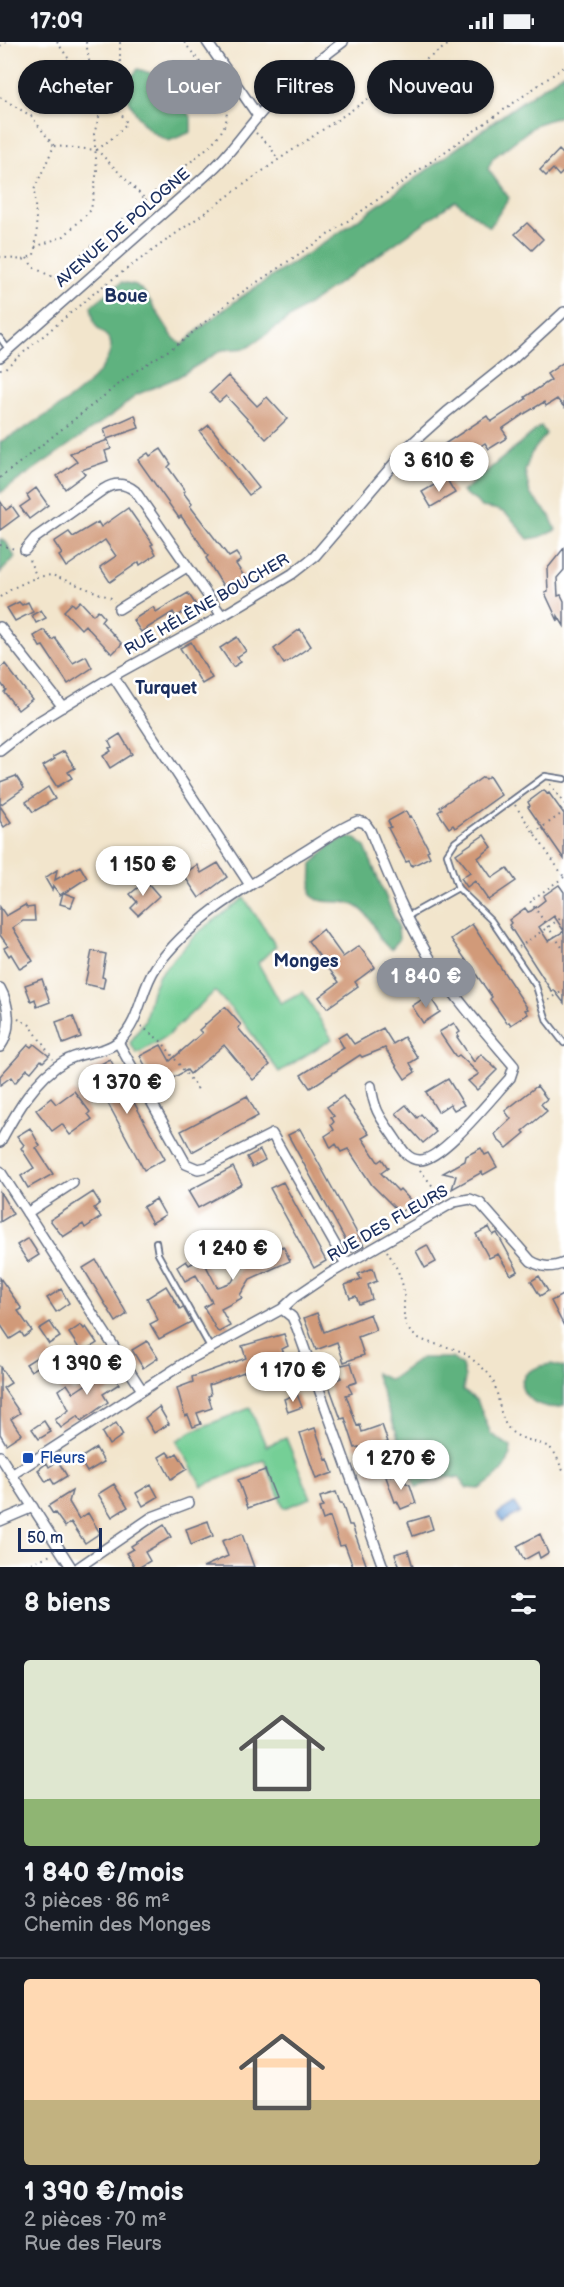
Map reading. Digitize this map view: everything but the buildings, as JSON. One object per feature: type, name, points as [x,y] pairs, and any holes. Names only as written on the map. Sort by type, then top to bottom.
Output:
[{"type":"street","points":[[207,42],[258,116]]},
{"type":"street","name":"AVENUE DE POLOGNE","points":[[0,357],[213,170],[230,153],[258,116],[306,69],[343,42]]},
{"type":"street","name":"RUE HÉLÈNE BOUCHER","points":[[0,751],[36,723],[113,676],[222,616],[292,574],[315,556],[409,446],[562,318]]},
{"type":"street","points":[[25,550],[35,538],[104,489],[123,484],[135,491],[222,616]]},
{"type":"street","points":[[119,609],[187,567]]},
{"type":"street","points":[[0,627],[63,707]]},
{"type":"street","points":[[113,676],[250,885]]},
{"type":"street","points":[[0,1142],[31,1092],[65,1060],[118,1042],[134,1022],[154,970],[204,916],[250,885],[358,821],[365,823],[370,830],[408,916],[434,966],[459,1002],[514,1066],[510,1078],[445,1148],[426,1160],[417,1160],[407,1156],[374,1106],[371,1086]]},
{"type":"street","points":[[0,988],[6,999],[9,1014],[8,1028],[0,1047]]},
{"type":"street","points":[[118,1042],[186,1164],[198,1168],[207,1167],[272,1134],[346,1264]]},
{"type":"street","points":[[0,1171],[142,1390]]},
{"type":"street","points":[[27,1213],[73,1183]]},
{"type":"street","name":"RUE DES FLEURS","points":[[7,1471],[210,1347],[282,1309],[302,1291],[381,1242],[460,1199],[470,1199],[480,1203],[531,1261],[539,1265],[560,1265]]},
{"type":"street","points":[[282,1309],[292,1317],[297,1328],[383,1567]]},
{"type":"street","points":[[0,1456],[7,1471],[71,1567]]},
{"type":"street","points":[[79,1567],[152,1518],[189,1503]]},
{"type":"street","points":[[0,1521],[33,1507]]},
{"type":"lane","points":[[0,338],[8,349]]},
{"type":"lane","points":[[564,779],[545,776],[449,849],[447,855],[458,888],[491,920],[513,952],[536,986],[547,1021],[564,1043]]},
{"type":"lane","points":[[408,916],[458,888]]},
{"type":"lane","points":[[156,1242],[158,1254],[210,1347]]},
{"type":"path","points":[[0,46],[6,42]]},
{"type":"path","points":[[57,42],[70,60]]},
{"type":"path","points":[[86,42],[89,60]]},
{"type":"path","points":[[120,42],[120,60]]},
{"type":"path","points":[[27,258],[33,267],[56,279],[86,250],[220,135],[226,121],[226,108],[222,93],[184,42]]},
{"type":"path","points":[[1,370],[99,289],[278,160],[452,42]]},
{"type":"path","points":[[0,478],[134,372],[180,343],[235,297],[335,230],[564,68]]},
{"type":"path","points":[[0,97],[31,116],[54,146],[97,150],[146,200]]},
{"type":"path","points":[[35,247],[64,236],[91,210],[97,170],[94,134],[100,114]]},
{"type":"path","points":[[97,150],[127,123],[121,114]]},
{"type":"path","points":[[0,257],[23,260],[34,255],[37,234],[34,190],[54,146]]},
{"type":"path","points":[[0,545],[25,550],[37,577]]},
{"type":"path","points":[[0,597],[37,577],[52,575],[111,598],[119,609]]},
{"type":"path","points":[[545,776],[564,804]]},
{"type":"path","points":[[512,800],[564,877],[530,901],[564,950]]},
{"type":"path","points":[[534,833],[564,812]]},
{"type":"path","points":[[513,952],[564,916]]},
{"type":"path","points":[[542,1005],[564,990]]},
{"type":"path","points":[[9,1014],[30,1025],[58,1066]]},
{"type":"path","points":[[134,1022],[162,1042],[200,1092]]},
{"type":"path","points":[[417,1160],[421,1172],[448,1205]]},
{"type":"path","points":[[381,1242],[393,1260],[401,1279],[405,1322],[409,1331],[419,1338],[465,1354],[488,1374],[493,1381],[509,1430],[519,1437],[550,1448],[555,1452],[564,1472]]},
{"type":"path","points":[[20,1567],[60,1552]]},
{"type":"green space","points":[[138,69],[146,72],[146,114],[188,114],[191,117],[191,132],[169,141],[152,131],[140,120],[134,111],[134,74]]},
{"type":"green space","points":[[564,73],[564,115],[537,124],[493,158],[488,169],[509,198],[490,227],[455,201],[247,348],[222,350],[178,377],[136,395],[119,410],[0,493],[0,442],[66,402],[97,374],[107,360],[110,342],[95,324],[91,306],[122,282],[136,285],[145,293],[173,337],[182,345],[257,286],[337,234]]},
{"type":"green space","points":[[541,426],[546,434],[531,454],[525,471],[530,494],[550,516],[556,530],[528,539],[509,516],[498,510],[481,507],[462,492]]},
{"type":"green space","points":[[0,539],[6,542],[15,557],[0,573]]},
{"type":"green space","points":[[346,838],[355,838],[365,847],[398,926],[399,940],[391,949],[382,941],[368,917],[356,906],[345,902],[322,901],[311,895],[312,864],[332,844]]},
{"type":"green space","points":[[244,898],[276,946],[258,963],[281,1004],[303,992],[332,1039],[279,1072],[244,1023],[215,991],[166,1037],[137,1054],[130,1043],[145,1020],[152,991],[159,975],[196,934]]},
{"type":"green space","points":[[421,1358],[452,1358],[462,1366],[465,1378],[463,1391],[477,1400],[491,1434],[511,1447],[505,1467],[496,1477],[479,1489],[467,1488],[459,1478],[447,1477],[416,1487],[375,1373],[390,1380]]},
{"type":"green space","points":[[551,1364],[564,1367],[564,1406],[541,1405],[531,1400],[521,1384],[524,1376],[534,1369]]},
{"type":"green space","points":[[250,1408],[266,1446],[286,1438],[311,1498],[284,1508],[264,1460],[202,1486],[177,1441],[192,1431]]},
{"type":"water","points":[[514,1503],[520,1512],[503,1522],[497,1514]]},
{"type":"place","name":"Fleurs","points":[[28,1458]]},
{"type":"district","name":"Boue","points":[[126,296]]},
{"type":"district","name":"Turquet","points":[[166,688]]},
{"type":"district","name":"Monges","points":[[306,961]]}]
